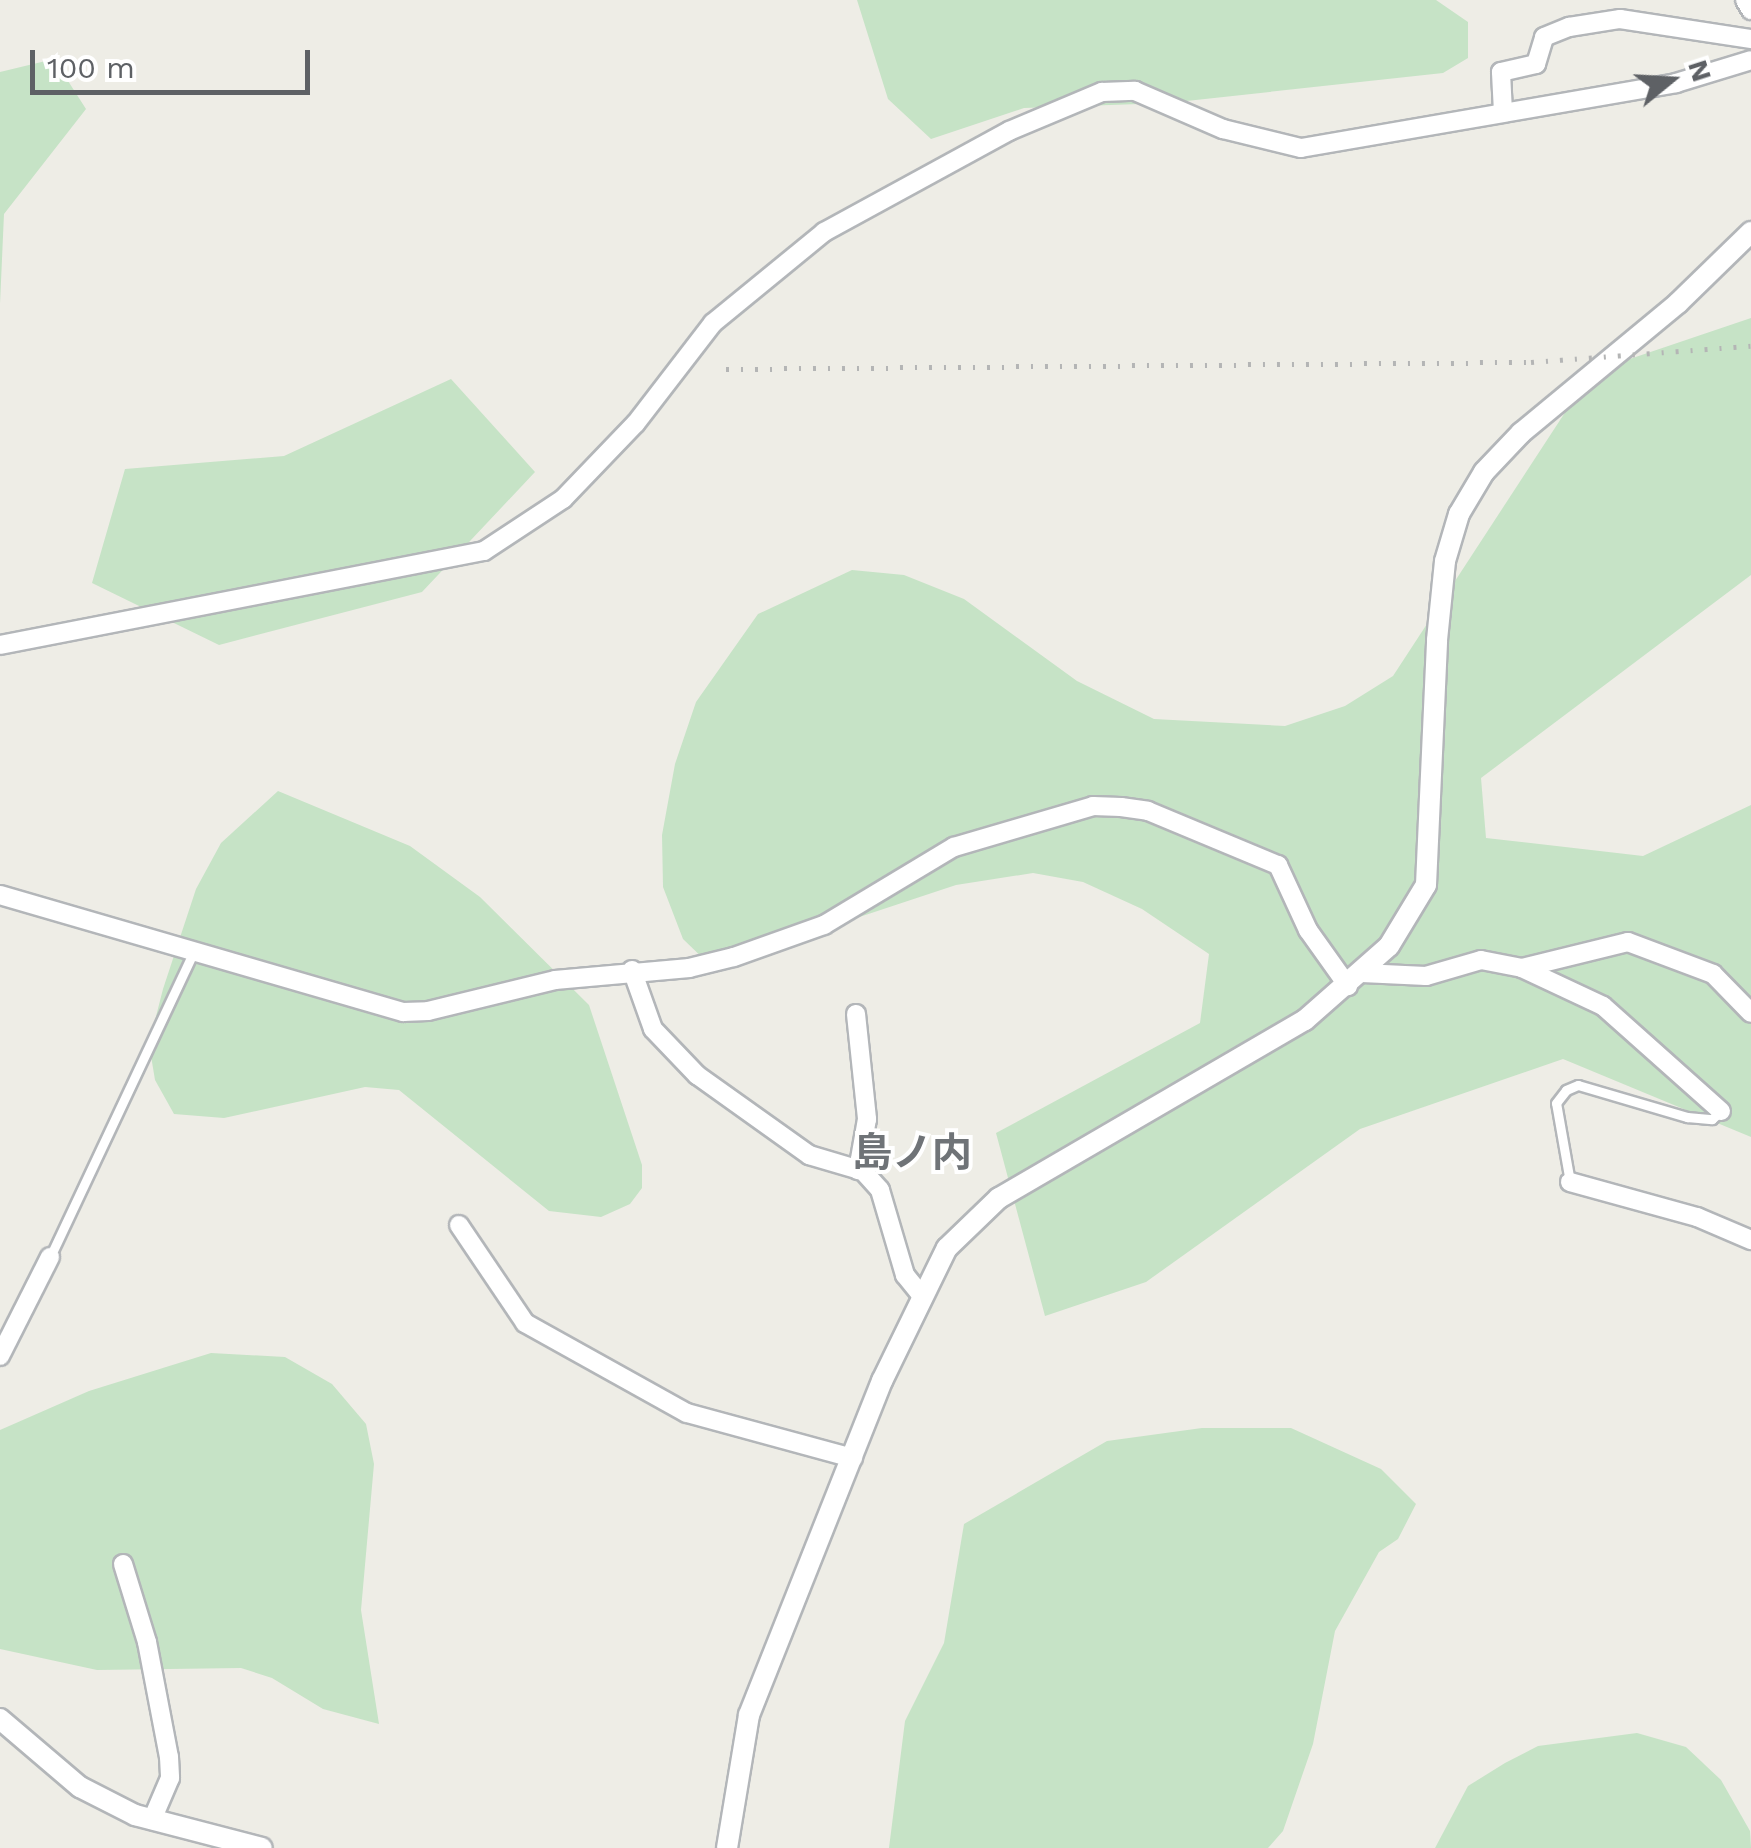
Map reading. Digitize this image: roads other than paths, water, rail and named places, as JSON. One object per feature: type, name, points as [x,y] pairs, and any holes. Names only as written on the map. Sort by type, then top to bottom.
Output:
[{"type":"street","points":[[1744,0],[1751,10]]},
{"type":"street","points":[[1503,112],[1501,72],[1536,64],[1544,37],[1570,27],[1620,19],[1751,39]]},
{"type":"street","points":[[0,645],[484,551],[563,499],[636,423],[713,323],[824,232],[976,148],[1102,92],[1135,91],[1223,129],[1301,148],[1676,83],[1751,60]]},
{"type":"street","points":[[727,1848],[750,1715],[853,1458],[922,1296],[948,1248],[999,1198],[1305,1020],[1355,980],[1404,925],[1426,885],[1444,561],[1473,488],[1521,433],[1678,303],[1751,232]]},
{"type":"street","points":[[0,896],[403,1012],[632,970],[690,968],[785,940],[824,924],[926,858],[1094,806],[1148,811],[1265,855],[1278,865],[1308,930],[1355,980],[1426,976],[1481,960],[1522,968],[1603,1006],[1721,1111]]},
{"type":"street","points":[[1522,968],[1628,942],[1713,974],[1751,1013]]},
{"type":"street","points":[[632,970],[654,1029],[697,1075],[809,1156],[858,1170],[880,1190],[904,1275],[922,1296]]},
{"type":"street","points":[[856,1014],[866,1119],[858,1170]]},
{"type":"street","points":[[1570,1182],[1697,1217],[1751,1240]]},
{"type":"street","points":[[459,1225],[525,1324],[687,1413],[853,1458]]},
{"type":"street","points":[[0,1356],[50,1257]]},
{"type":"street","points":[[123,1564],[151,1659],[169,1756],[170,1778],[152,1820]]},
{"type":"street","points":[[0,1719],[80,1787],[152,1820],[262,1848]]},
{"type":"lane","points":[[50,1257],[192,953]]},
{"type":"lane","points":[[1570,1182],[1556,1103],[1566,1090],[1578,1085],[1688,1117],[1712,1118],[1721,1111]]},
{"type":"railway","points":[[726,369],[1531,362],[1751,346]]},
{"type":"district","name":"島ノ内","points":[[912,1153]]}]
